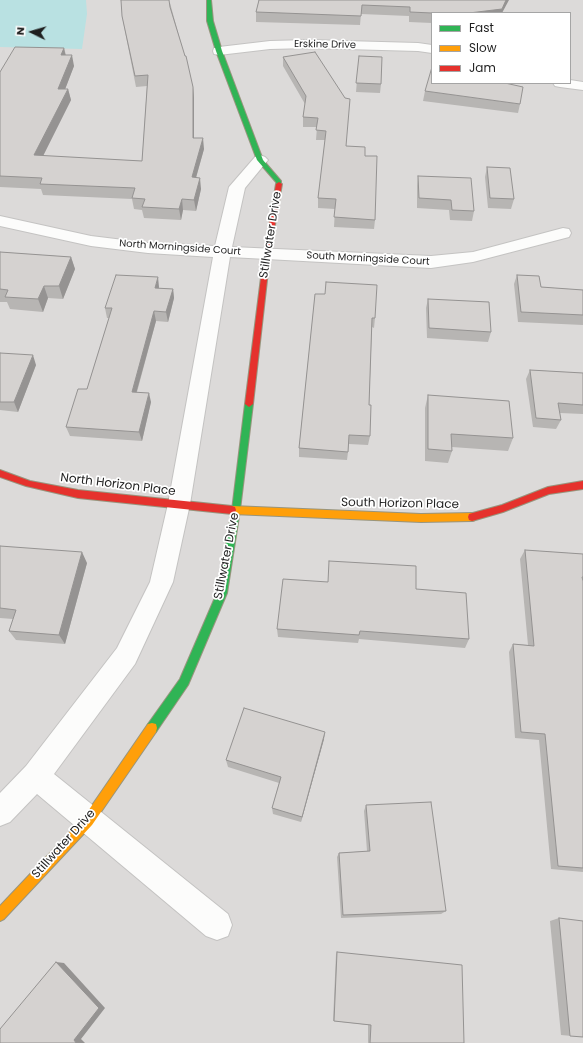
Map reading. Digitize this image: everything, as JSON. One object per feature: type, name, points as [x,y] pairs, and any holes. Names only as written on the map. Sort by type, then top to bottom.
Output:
[{"type":"street","name":"Stillwater Drive","points":[[0,915],[88,821],[184,682],[222,593],[236,510],[267,254],[279,182],[260,160],[219,51],[210,21],[209,0]]},
{"type":"street","name":"Erskine Drive","points":[[219,51],[270,45],[309,44],[418,47],[431,49]]},
{"type":"street","points":[[568,84],[583,86]]},
{"type":"street","points":[[0,812],[36,776],[126,656],[162,582],[179,504],[222,252],[236,187],[260,160]]},
{"type":"street","name":"North Morningside Court","points":[[0,221],[91,241],[148,248],[267,254]]},
{"type":"street","name":"South Morningside Court","points":[[267,254],[431,262],[473,258],[563,234]]},
{"type":"street","name":"North Horizon Place","points":[[0,473],[29,484],[78,494],[236,510]]},
{"type":"street","name":"South Horizon Place","points":[[236,510],[421,518],[470,517],[503,508],[548,491],[578,484],[583,485]]},
{"type":"street","points":[[36,776],[88,821],[217,925]]},
{"type":"shaded area","points":[[0,0],[583,0],[583,1043],[0,1043]]},
{"type":"water","points":[[0,0],[86,0],[87,14],[82,49],[0,47]]},
{"type":"building","points":[[121,0],[169,0],[186,56],[193,87],[193,138],[203,138],[192,177],[200,178],[194,200],[182,199],[179,209],[142,207],[145,199],[132,198],[135,188],[40,184],[42,178],[0,176],[0,72],[15,47],[64,48],[61,55],[72,55],[58,89],[68,89],[34,155],[142,161],[148,75],[135,76],[122,16]]},
{"type":"building","points":[[259,0],[506,0],[502,9],[477,12],[410,12],[410,7],[362,5],[361,16],[256,12]]},
{"type":"building","points":[[315,52],[345,98],[350,99],[346,146],[365,147],[365,156],[377,156],[375,220],[334,217],[336,199],[318,198],[326,131],[316,130],[318,118],[303,117],[306,96],[283,57]]},
{"type":"building","points":[[359,56],[382,57],[381,84],[356,83]]},
{"type":"building","points":[[431,70],[431,84],[510,84],[523,87],[520,104],[425,91]]},
{"type":"building","points":[[487,167],[510,168],[514,199],[490,198]]},
{"type":"building","points":[[418,176],[471,178],[474,211],[452,210],[451,200],[419,198]]},
{"type":"building","points":[[0,252],[71,257],[59,286],[44,286],[38,299],[5,297],[8,290],[0,289]]},
{"type":"building","points":[[116,275],[158,277],[155,288],[173,289],[166,312],[154,311],[132,392],[149,393],[139,432],[66,427],[78,389],[87,389],[112,308],[105,308]]},
{"type":"building","points":[[517,275],[539,276],[541,287],[583,290],[583,315],[521,312]]},
{"type":"building","points":[[326,282],[377,285],[375,318],[372,318],[369,405],[371,405],[370,436],[349,435],[348,452],[299,448],[315,294],[325,294]]},
{"type":"building","points":[[428,299],[489,302],[491,332],[429,328]]},
{"type":"building","points":[[0,353],[33,355],[14,402],[0,402]]},
{"type":"building","points":[[530,370],[583,373],[583,405],[558,403],[561,420],[536,418]]},
{"type":"building","points":[[428,395],[509,401],[513,438],[451,434],[452,451],[428,449]]},
{"type":"building","points":[[0,546],[82,552],[59,635],[9,631],[16,610],[0,608]]},
{"type":"building","points":[[525,550],[583,554],[583,868],[558,866],[545,734],[521,732],[513,644],[534,646]]},
{"type":"building","points":[[329,561],[416,566],[416,589],[466,593],[469,639],[360,631],[359,635],[277,629],[283,579],[328,582]]},
{"type":"building","points":[[244,708],[325,732],[302,817],[272,808],[281,777],[226,760]]},
{"type":"building","points":[[431,802],[446,911],[343,915],[339,853],[370,851],[366,805]]},
{"type":"building","points":[[559,918],[583,921],[583,1037],[570,1036]]},
{"type":"building","points":[[337,952],[462,965],[464,1043],[370,1043],[371,1025],[334,1021]]},
{"type":"building","points":[[56,962],[99,1008],[74,1040],[76,1043],[0,1043],[0,1029]]},
{"type":"traffic: fast","points":[[209,0],[210,21],[219,51],[260,160],[279,182],[279,184]]},
{"type":"traffic: fast","points":[[152,728],[184,682],[222,593],[236,510],[249,404]]},
{"type":"traffic: slow","points":[[232,510],[421,518],[472,517]]},
{"type":"traffic: slow","points":[[0,915],[88,821],[152,728]]},
{"type":"traffic: jam","points":[[249,404],[267,254],[279,184]]},
{"type":"traffic: jam","points":[[0,473],[29,484],[78,494],[232,510]]},
{"type":"traffic: jam","points":[[472,517],[503,508],[548,491],[583,485]]}]
